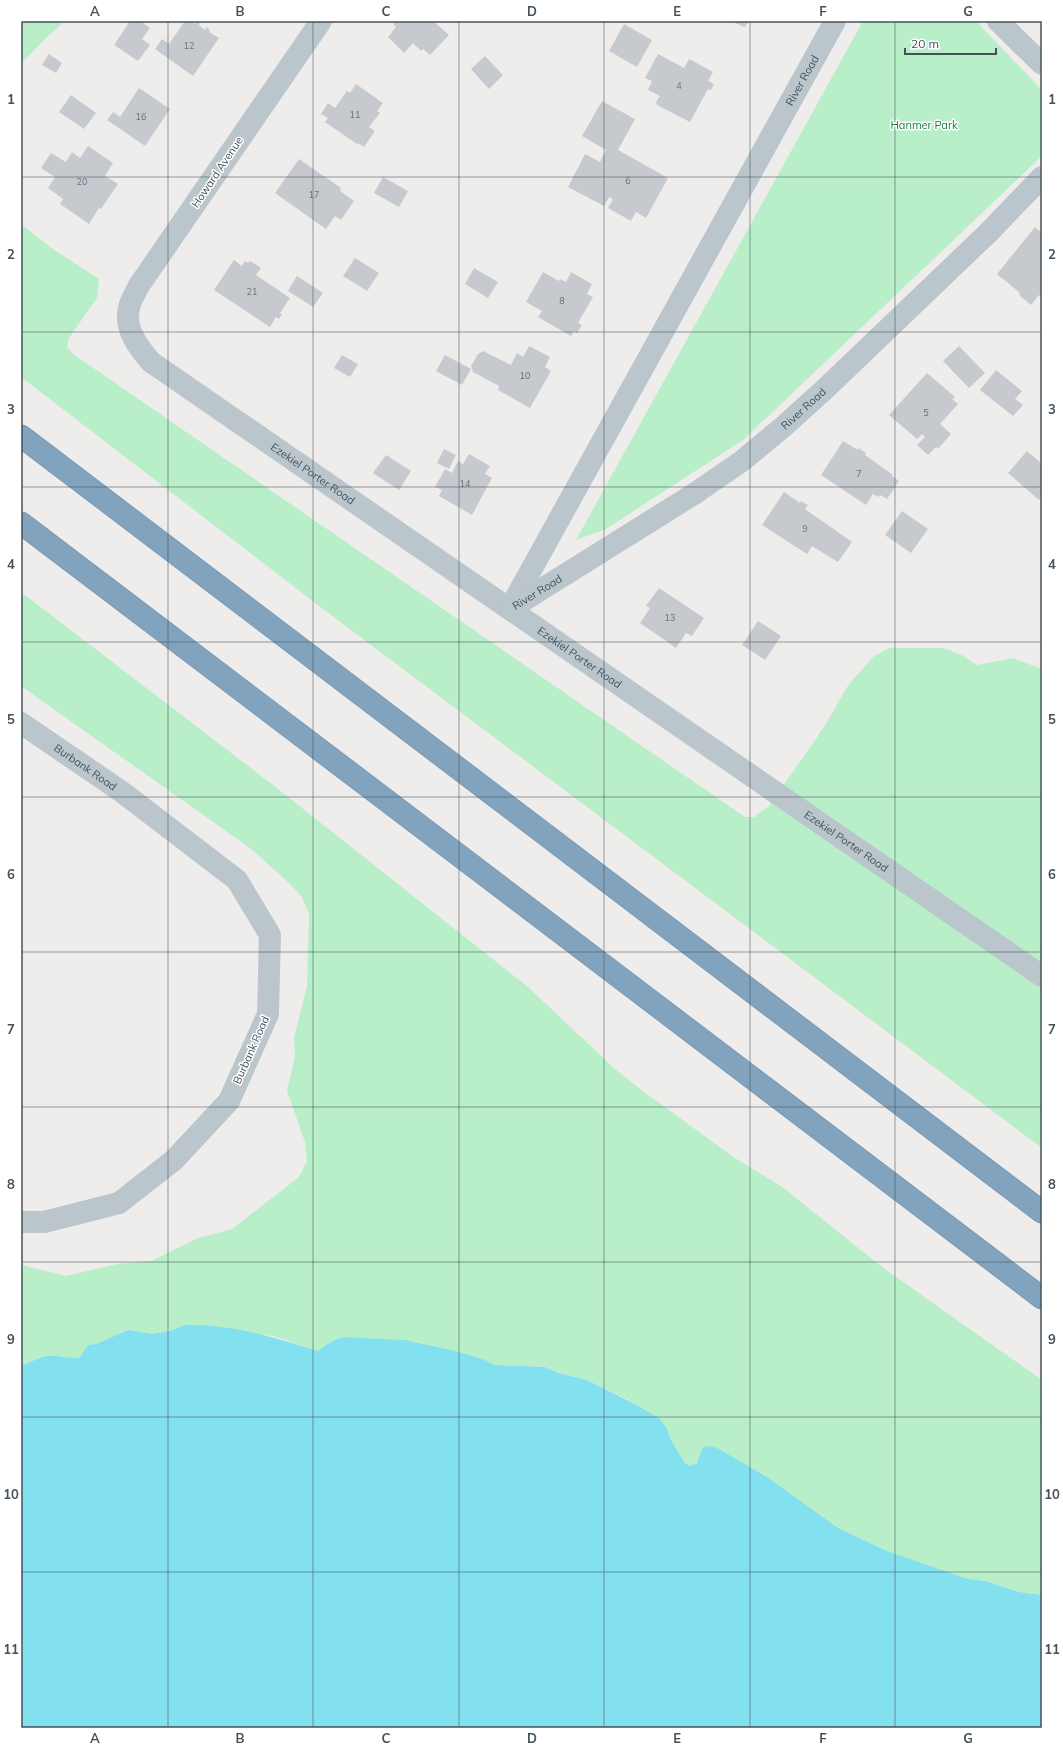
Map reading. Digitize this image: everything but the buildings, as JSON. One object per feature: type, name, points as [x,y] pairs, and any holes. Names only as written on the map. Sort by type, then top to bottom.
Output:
[{"type":"highway","points":[[21,436],[1042,1212]]},
{"type":"highway","points":[[21,523],[1042,1298]]},
{"type":"street","name":"Howard Avenue","points":[[130,329],[129,308],[138,287],[321,21]]},
{"type":"street","name":"River Road","points":[[510,609],[835,21]]},
{"type":"street","points":[[998,21],[1042,64]]},
{"type":"street","name":"River Road","points":[[510,609],[694,494],[748,456],[783,428],[825,390],[988,233],[1042,177]]},
{"type":"street","name":"Ezekiel Porter Road","points":[[130,329],[138,347],[151,362],[1042,976]]},
{"type":"street","name":"Burbank Road","points":[[21,723],[122,792],[237,880],[270,935],[268,1014],[229,1101],[174,1160],[119,1203],[44,1222],[21,1222]]},
{"type":"green space","points":[[21,21],[65,21],[21,64]]},
{"type":"green space","name":"Hanmer Park","points":[[863,21],[976,21],[1042,90],[1042,156],[743,440],[606,529],[576,540]]},
{"type":"green space","points":[[21,224],[53,249],[99,279],[97,298],[69,338],[67,347],[73,354],[745,817],[754,817],[769,806],[824,727],[849,684],[873,657],[889,648],[943,648],[962,655],[977,665],[1013,658],[1042,669],[1042,1148],[327,612],[21,377]]},
{"type":"green space","points":[[21,592],[273,785],[528,987],[616,1070],[644,1092],[735,1158],[781,1186],[882,1267],[1042,1380],[1042,1595],[1019,1592],[985,1581],[968,1579],[887,1551],[838,1528],[767,1477],[721,1450],[689,1466],[685,1463],[672,1442],[667,1429],[629,1400],[587,1380],[558,1373],[545,1367],[495,1365],[485,1360],[456,1351],[405,1340],[345,1337],[331,1342],[318,1351],[273,1336],[185,1325],[170,1331],[152,1334],[128,1330],[96,1344],[88,1345],[80,1357],[68,1358],[48,1356],[21,1366],[21,1265],[66,1276],[117,1264],[151,1261],[198,1238],[232,1229],[299,1177],[307,1161],[305,1142],[287,1091],[295,1056],[294,1038],[307,986],[309,914],[302,897],[290,884],[250,848],[21,686]]},
{"type":"water","points":[[185,1325],[202,1325],[252,1332],[318,1351],[331,1342],[345,1337],[405,1340],[456,1351],[485,1360],[495,1365],[545,1367],[558,1373],[587,1380],[659,1418],[667,1429],[672,1442],[685,1463],[689,1466],[697,1463],[703,1447],[712,1446],[767,1477],[838,1528],[887,1551],[968,1579],[985,1581],[1019,1592],[1042,1595],[1042,1728],[21,1728],[21,1366],[48,1356],[72,1358],[80,1357],[88,1345],[96,1344],[128,1330],[152,1334],[170,1331]]}]
